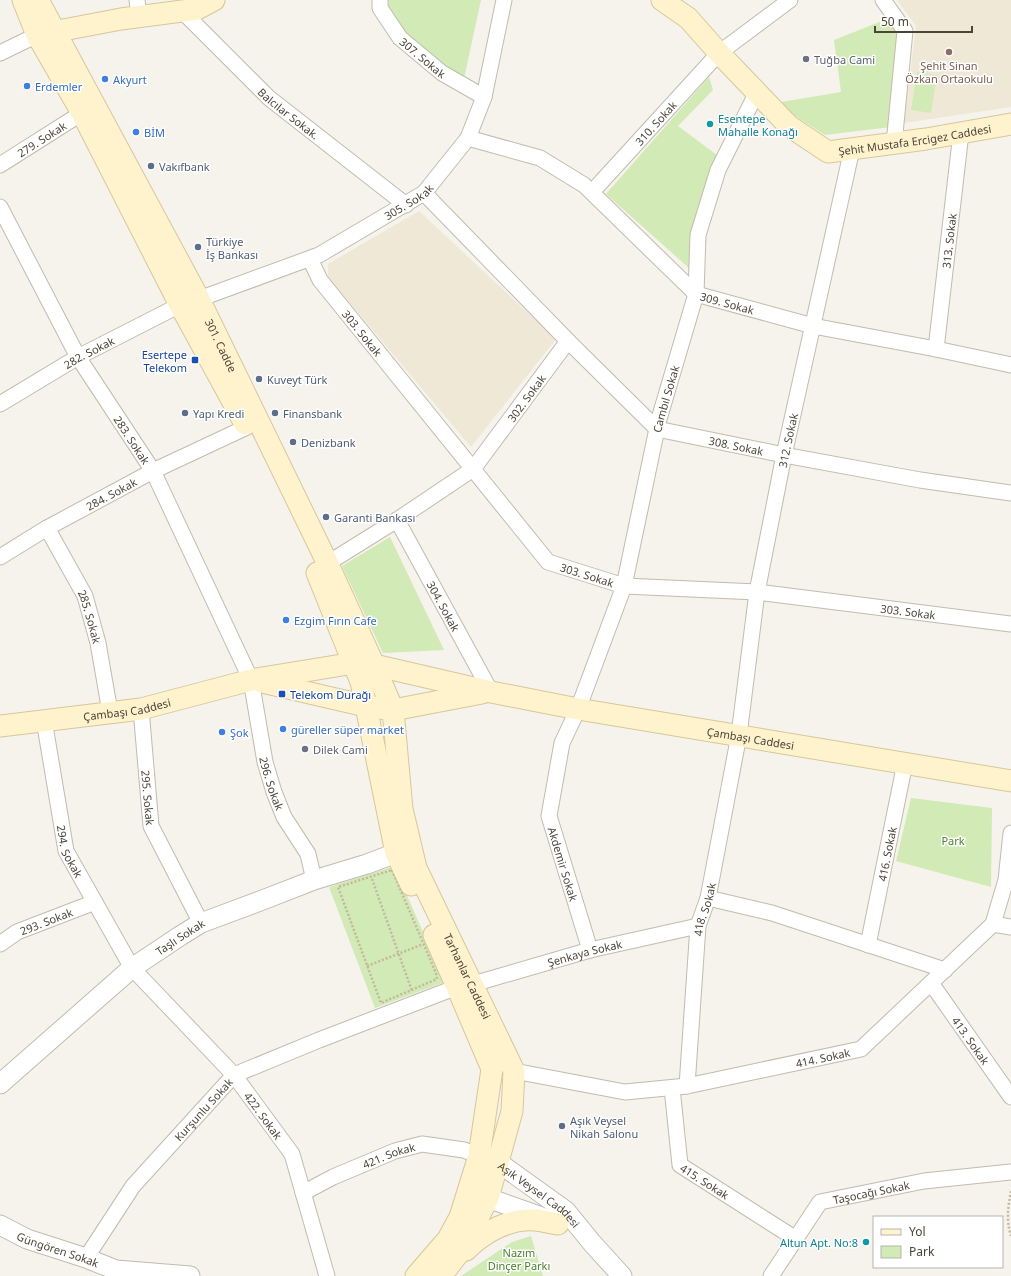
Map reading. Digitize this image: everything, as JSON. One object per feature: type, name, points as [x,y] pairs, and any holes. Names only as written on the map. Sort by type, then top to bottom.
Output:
[{"type":"main road","points":[[22,0],[46,33]]},
{"type":"main road","points":[[38,0],[46,33]]},
{"type":"main road","points":[[46,33],[138,8],[182,11],[197,9],[214,0]]},
{"type":"main road","name":"Şehit Mustafa Ercigez Caddesi","points":[[662,0],[688,18],[789,126],[828,152],[894,144],[1011,124]]},
{"type":"main road","name":"301. Cadde","points":[[46,33],[82,112],[180,305],[374,665]]},
{"type":"main road","name":"301. Cadde","points":[[46,33],[199,299],[322,567],[354,663]]},
{"type":"main road","name":"Çambaşı Caddesi","points":[[0,726],[141,709],[251,680],[354,663],[374,665],[491,692],[578,709],[1011,781]]},
{"type":"main road","name":"Tarhanlar Caddesi","points":[[354,663],[361,682],[396,853],[465,985],[514,1071],[512,1111],[499,1163],[488,1198],[465,1245],[444,1271]]},
{"type":"main road","name":"Tarhanlar Caddesi","points":[[374,665],[393,710],[402,810],[416,868],[465,985],[492,1069],[479,1156],[460,1217],[448,1239],[416,1276]]},
{"type":"main road","name":"Çambaşı Caddesi","points":[[251,680],[366,706],[393,710],[491,692]]},
{"type":"main road","points":[[444,1271],[476,1240],[491,1230],[503,1225],[534,1220],[558,1224]]},
{"type":"street","name":"307. Sokak","points":[[380,0],[380,8],[400,38],[442,73],[484,97]]},
{"type":"street","name":"305. Sokak","points":[[199,299],[310,259],[406,205],[424,193],[468,138],[484,97],[504,0]]},
{"type":"street","points":[[673,0],[688,18]]},
{"type":"street","name":"310. Sokak","points":[[592,192],[719,52],[790,0]]},
{"type":"street","points":[[883,0],[904,31],[894,144]]},
{"type":"street","name":"Balcılar Sokak.","points":[[182,11],[269,98],[406,205]]},
{"type":"street","points":[[0,53],[46,33]]},
{"type":"street","name":"Cambıl Sokak","points":[[578,709],[624,586],[657,429],[696,294],[698,235],[700,227],[718,170],[757,92]]},
{"type":"street","name":"279. Sokak","points":[[0,165],[82,112]]},
{"type":"street","name":"313. Sokak","points":[[936,349],[961,133]]},
{"type":"street","name":"309. Sokak","points":[[468,138],[540,158],[584,185],[696,294],[813,326],[936,349],[1011,365]]},
{"type":"street","name":"312. Sokak","points":[[738,735],[758,592],[784,455],[852,149]]},
{"type":"street","points":[[424,193],[568,342],[657,429]]},
{"type":"street","name":"283. Sokak","points":[[0,207],[78,357],[152,471],[251,680]]},
{"type":"street","name":"303. Sokak","points":[[310,259],[320,280],[548,562],[624,586],[758,592],[1011,624]]},
{"type":"street","name":"282. Sokak","points":[[0,404],[78,357],[180,305]]},
{"type":"street","name":"302. Sokak","points":[[322,567],[397,520],[473,469],[568,342]]},
{"type":"street","name":"284. Sokak","points":[[0,557],[47,528],[152,471],[247,427]]},
{"type":"street","name":"308. Sokak","points":[[657,429],[784,455],[920,480],[1011,493]]},
{"type":"street","name":"304. Sokak","points":[[397,520],[491,692]]},
{"type":"street","name":"285. Sokak","points":[[47,528],[85,596],[98,643],[110,712]]},
{"type":"street","name":"296. Sokak","points":[[251,680],[265,762],[274,792],[284,817],[308,854],[314,880]]},
{"type":"street","name":"295. Sokak","points":[[141,709],[152,826],[201,924]]},
{"type":"street","name":"Akdemir Sokak","points":[[578,709],[562,744],[549,816],[590,950]]},
{"type":"street","name":"294. Sokak","points":[[44,720],[66,851],[132,968]]},
{"type":"street","name":"418. Sokak","points":[[680,1087],[698,926],[708,898],[738,735]]},
{"type":"street","name":"416. Sokak","points":[[868,945],[906,763]]},
{"type":"street","name":"414. Sokak","points":[[514,1071],[625,1092],[680,1087],[861,1049],[993,924],[1006,880],[1011,833]]},
{"type":"street","name":"Taşlı Sokak","points":[[0,1084],[132,968],[180,936],[201,924],[314,880],[369,870],[396,853]]},
{"type":"street","points":[[708,898],[772,913],[945,970]]},
{"type":"street","name":"293. Sokak","points":[[0,944],[17,932],[95,902]]},
{"type":"street","points":[[993,924],[1011,927]]},
{"type":"street","name":"Şenkaya Sokak","points":[[465,985],[590,950],[698,926]]},
{"type":"street","name":"422. Sokak","points":[[132,968],[234,1075],[292,1154],[327,1276]]},
{"type":"street","name":"413. Sokak","points":[[931,983],[1011,1097]]},
{"type":"street","name":"Kurşunlu Sokak","points":[[86,1258],[133,1186],[234,1075],[319,1040],[414,996],[465,985]]},
{"type":"street","name":"415. Sokak","points":[[680,1087],[680,1165],[796,1239]]},
{"type":"street","name":"421. Sokak","points":[[303,1193],[333,1177],[395,1151],[422,1144],[464,1150],[479,1156]]},
{"type":"street","name":"Aşık Veysel Caddesi","points":[[479,1156],[499,1163],[566,1211],[622,1276]]},
{"type":"street","name":"Taşocağı Sokak","points":[[771,1276],[820,1202],[924,1181],[1011,1172]]},
{"type":"street","name":"Aşık Veysel Caddesi","points":[[468,1194],[488,1198],[524,1210],[558,1224],[592,1243]]},
{"type":"street","name":"Güngören Sokak","points":[[0,1225],[27,1239],[86,1258],[116,1270],[139,1274],[190,1276]]},
{"type":"path","points":[[369,870],[414,996]]},
{"type":"path","points":[[369,870],[392,870],[436,973],[437,979],[414,996],[381,1003],[338,887],[369,870]]},
{"type":"path","points":[[367,966],[399,952],[424,944]]},
{"type":"path","points":[[1011,1191],[1007,1209],[1008,1224],[1011,1236]]},
{"type":"shaded area","name":"Şehit Sinan Özkan Ortaokulu","points":[[897,0],[1011,0],[1011,107],[904,123],[916,26]]},
{"type":"shaded area","points":[[419,211],[556,339],[471,447],[328,277],[328,264]]},
{"type":"green space","points":[[388,0],[481,0],[463,83],[392,31]]},
{"type":"green space","points":[[887,19],[899,32],[891,127],[825,135],[792,114],[781,102],[841,92],[834,40]]},
{"type":"green space","points":[[917,72],[937,75],[931,113],[911,110]]},
{"type":"green space","points":[[709,77],[713,90],[678,126],[717,155],[704,190],[692,237],[689,268],[606,194]]},
{"type":"green space","points":[[390,537],[444,650],[383,653],[342,566]]},
{"type":"green space","name":"Park","points":[[911,798],[992,808],[991,887],[896,861]]},
{"type":"green space","points":[[394,866],[445,982],[375,1008],[329,887]]},
{"type":"green space","name":"Nazım Dinçer Parkı","points":[[531,1236],[543,1276],[461,1276],[512,1242]]},
{"type":"place","name":"Şehit Sinan Özkan Ortaokulu","points":[[949,52]]},
{"type":"place","name":"Tuğba Cami","points":[[806,59]]},
{"type":"place","name":"Akyurt","points":[[105,79]]},
{"type":"place","name":"Erdemler","points":[[27,86]]},
{"type":"place","name":"Esentepe Mahalle Konağı","points":[[710,124]]},
{"type":"place","name":"BİM","points":[[136,132]]},
{"type":"place","name":"Vakıfbank","points":[[151,166]]},
{"type":"place","name":"Türkiye İş Bankası","points":[[198,247]]},
{"type":"place","name":"Esertepe Telekom","points":[[195,360]]},
{"type":"place","name":"Kuveyt Türk","points":[[259,379]]},
{"type":"place","name":"Yapı Kredi","points":[[185,413]]},
{"type":"place","name":"Finansbank","points":[[275,413]]},
{"type":"place","name":"Denizbank","points":[[293,442]]},
{"type":"place","name":"Garanti Bankası","points":[[326,517]]},
{"type":"place","name":"Ezgim Fırın Cafe","points":[[286,620]]},
{"type":"place","name":"Telekom Durağı","points":[[282,694]]},
{"type":"place","name":"güreller süper market","points":[[283,729]]},
{"type":"place","name":"Şok","points":[[222,732]]},
{"type":"place","name":"Dilek Cami","points":[[305,749]]},
{"type":"place","name":"Aşık Veysel Nikah Salonu","points":[[562,1126]]},
{"type":"place","name":"Altun Apt. No:8","points":[[866,1242]]}]
